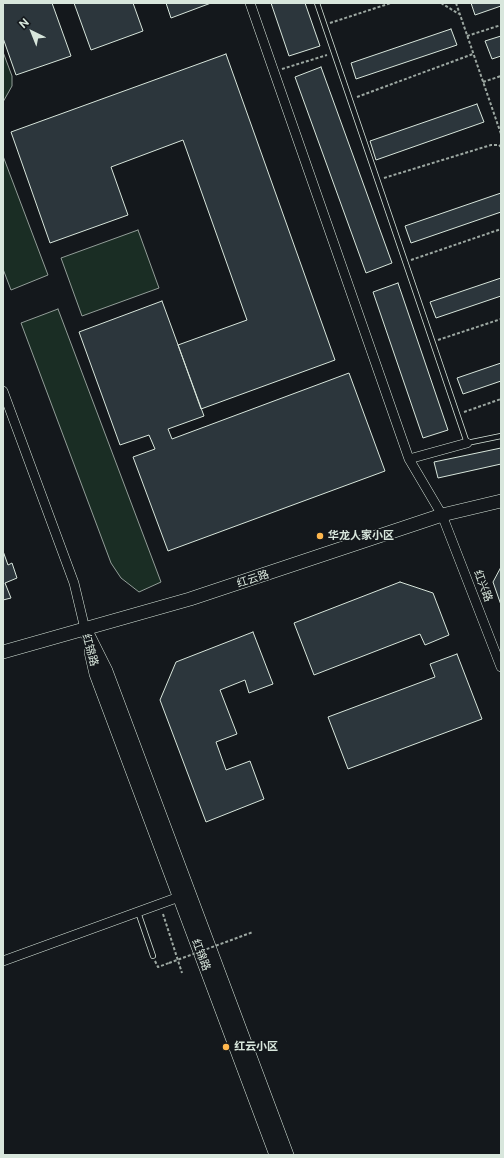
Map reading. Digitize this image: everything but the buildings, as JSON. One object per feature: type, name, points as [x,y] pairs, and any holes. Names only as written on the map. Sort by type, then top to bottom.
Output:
[{"type":"street","name":"红兴路","points":[[250,3],[410,458],[442,515],[501,667]]},
{"type":"street","points":[[3,390],[74,583],[85,629]]},
{"type":"street","points":[[410,458],[467,444]]},
{"type":"street","name":"红云路","points":[[3,652],[198,596],[442,515],[501,501]]},
{"type":"street","name":"红锦路","points":[[85,629],[96,674],[276,1154]]},
{"type":"street","name":"红锦路","points":[[85,629],[106,671],[276,1154]]},
{"type":"street","points":[[3,961],[179,897]]},
{"type":"lane","points":[[317,3],[467,444],[501,436]]},
{"type":"lane","points":[[138,912],[153,956]]},
{"type":"path","points":[[324,25],[392,3]]},
{"type":"path","points":[[441,3],[460,15]]},
{"type":"path","points":[[456,3],[501,134]]},
{"type":"path","points":[[467,36],[501,24]]},
{"type":"path","points":[[274,72],[334,52]]},
{"type":"path","points":[[350,100],[473,54]]},
{"type":"path","points":[[483,82],[501,76]]},
{"type":"path","points":[[377,180],[490,145],[499,145],[501,147]]},
{"type":"path","points":[[405,262],[501,229]]},
{"type":"path","points":[[432,342],[501,319]]},
{"type":"path","points":[[457,414],[501,400]]},
{"type":"path","points":[[163,914],[182,973]]},
{"type":"path","points":[[153,956],[158,967],[253,932]]},
{"type":"green space","points":[[3,52],[12,76],[12,86],[3,102]]},
{"type":"green space","points":[[3,156],[48,275],[11,290],[3,269]]},
{"type":"green space","points":[[138,230],[159,288],[82,316],[61,258]]},
{"type":"green space","points":[[58,309],[161,582],[139,592],[121,578],[111,563],[21,323]]},
{"type":"place","name":"华龙人家小区","points":[[320,536]]},
{"type":"place","name":"红云小区","points":[[226,1047]]}]
